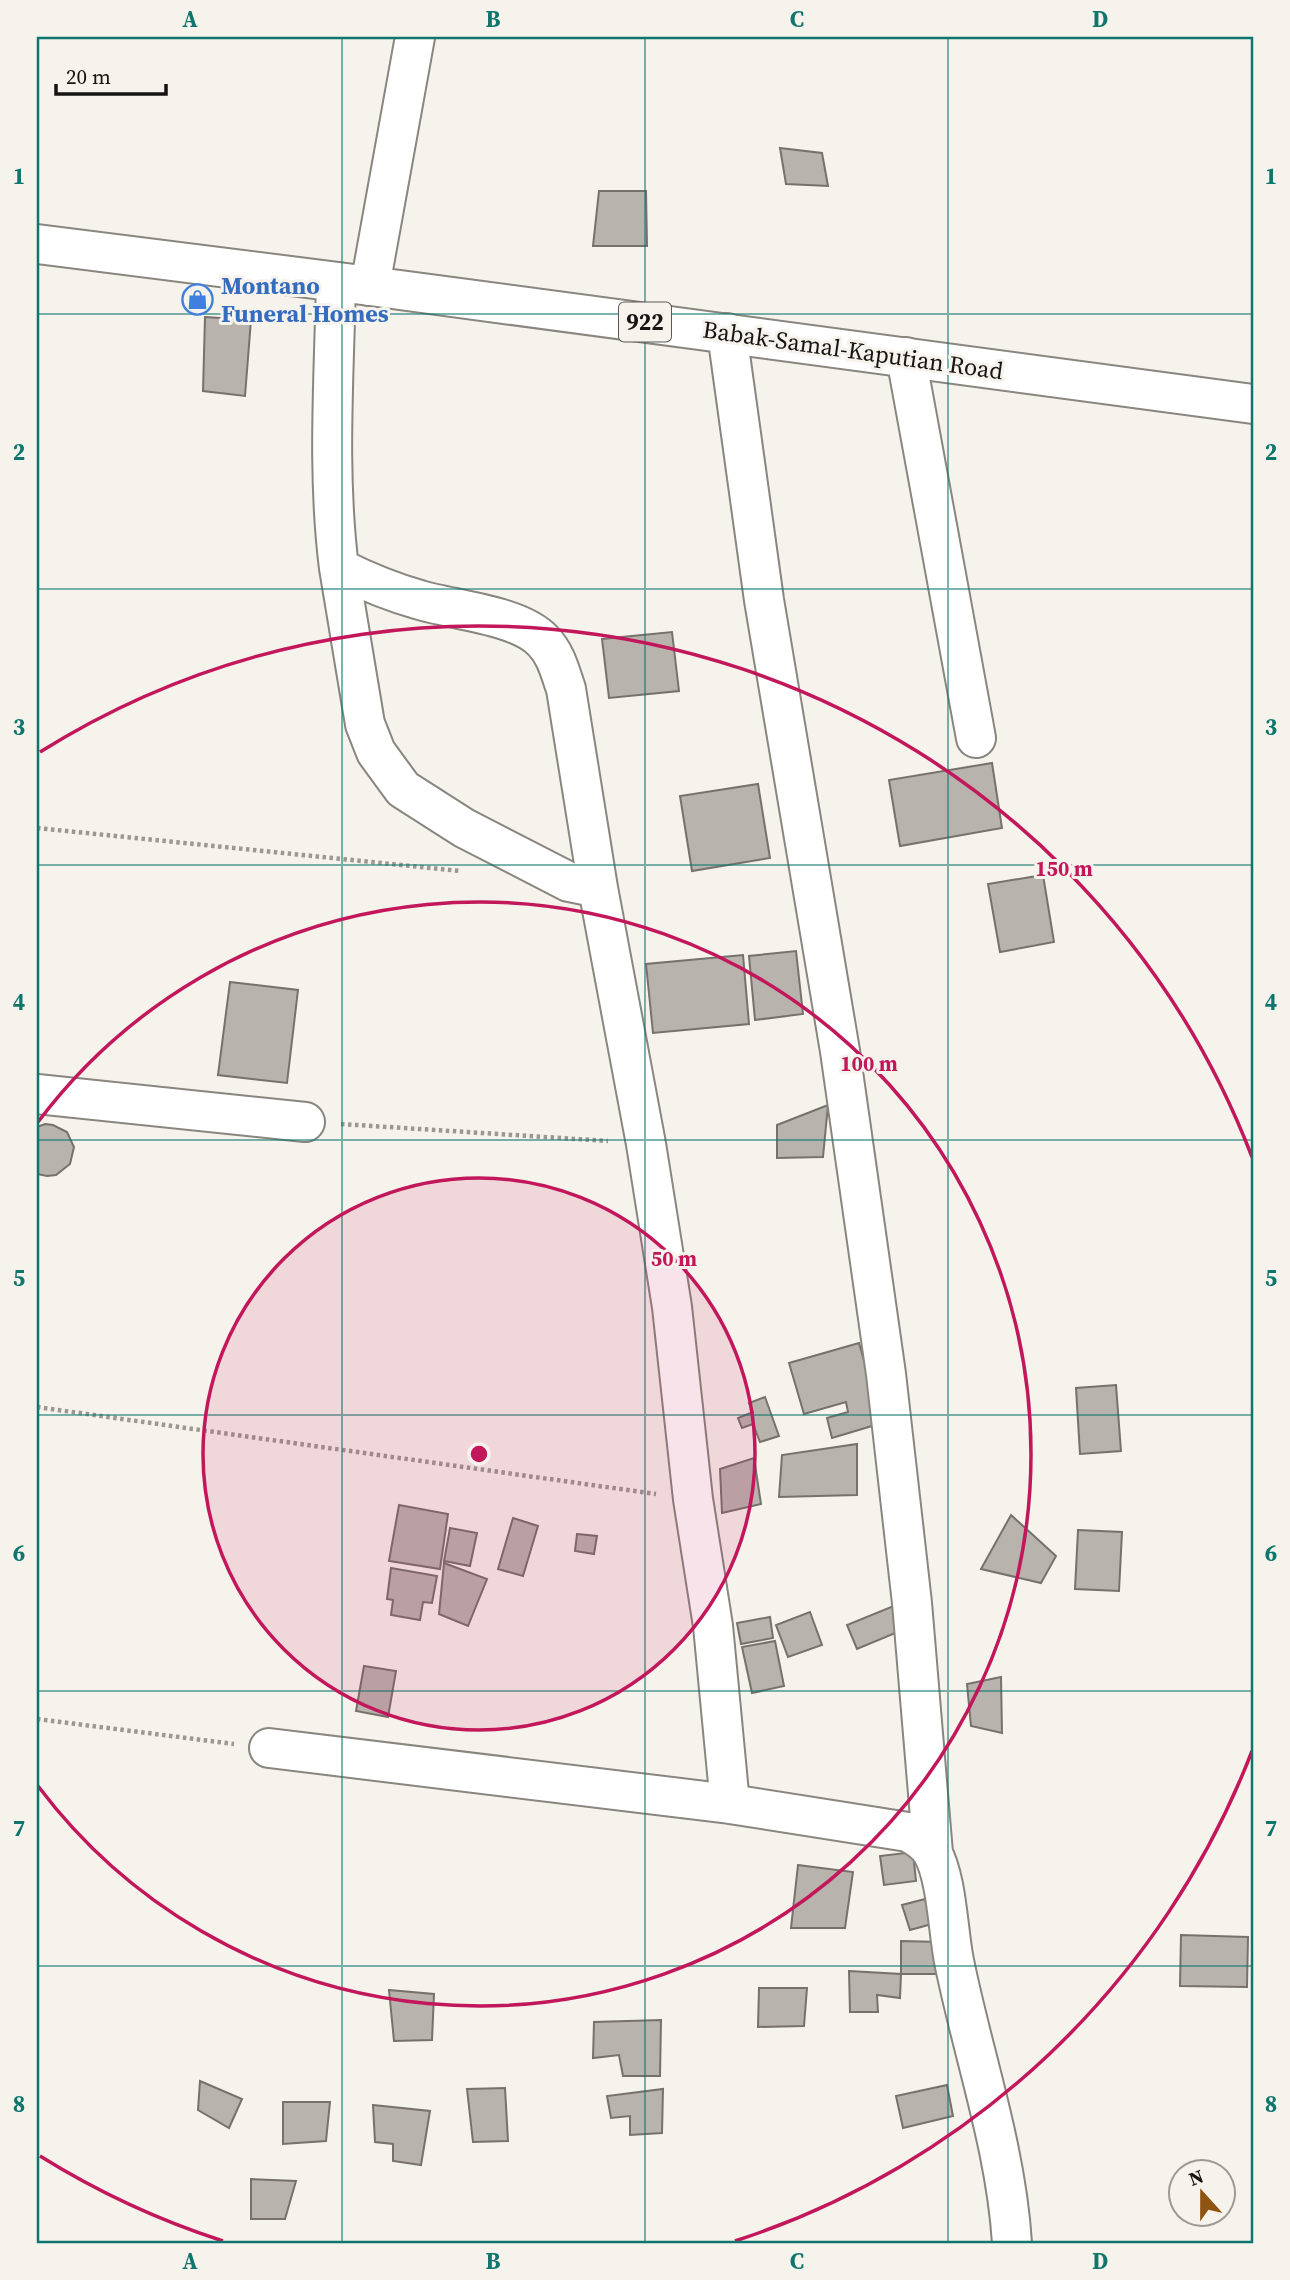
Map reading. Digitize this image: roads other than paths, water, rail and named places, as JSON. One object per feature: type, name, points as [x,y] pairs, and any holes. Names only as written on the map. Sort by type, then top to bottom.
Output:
[{"type":"street","points":[[415,37],[353,284],[331,460],[339,568],[365,724],[376,752],[403,789],[464,828],[569,882],[598,888]]},
{"type":"street","name":"Babak-Samal-Kaputian Road","points":[[37,244],[1253,404]]},
{"type":"street","points":[[727,333],[764,600],[841,1051],[886,1374],[912,1603],[933,1853],[941,1882],[962,1998],[1001,2155],[1012,2243]]},
{"type":"street","points":[[906,357],[976,738]]},
{"type":"street","points":[[339,568],[411,598],[520,625],[542,639],[556,658],[566,689],[598,888],[646,1144],[672,1307],[693,1499],[713,1626],[730,1804]]},
{"type":"street","points":[[37,1094],[305,1122]]},
{"type":"street","points":[[269,1748],[730,1804],[908,1832],[923,1841],[933,1853]]},
{"type":"place","name":"Montano Funeral Homes","points":[[198,299]]}]
